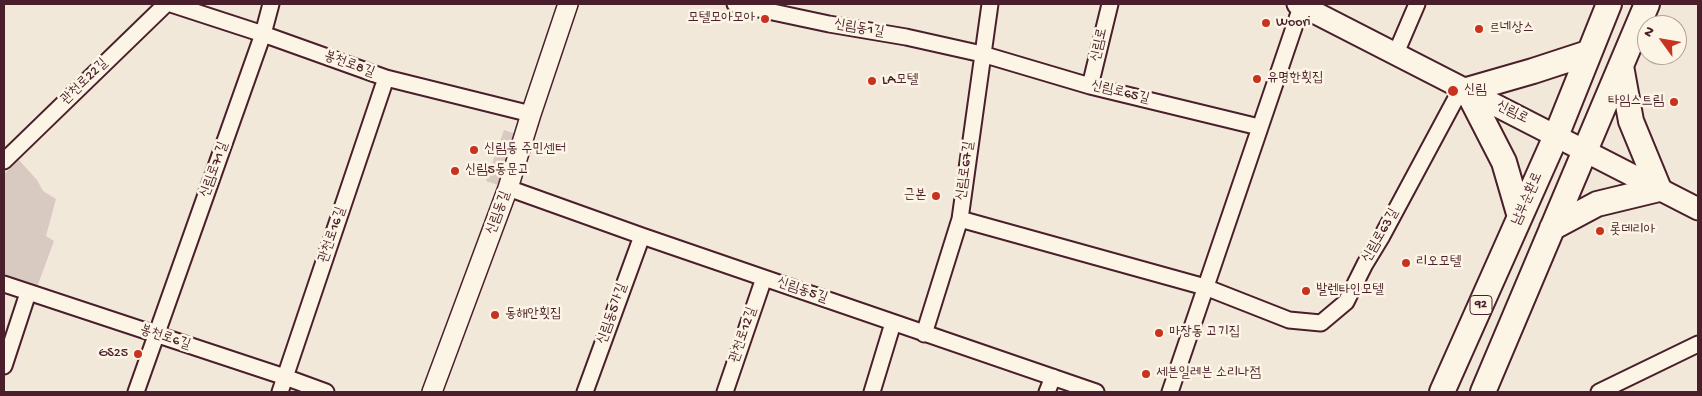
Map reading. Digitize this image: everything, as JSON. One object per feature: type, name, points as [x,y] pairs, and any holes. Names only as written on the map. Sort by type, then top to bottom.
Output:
[{"type":"main road","name":"신림로","points":[[1300,4],[1698,209]]},
{"type":"main road","name":"남부순환로","points":[[1442,392],[1556,136],[1609,4]]},
{"type":"main road","points":[[1483,392],[1647,4]]},
{"type":"main road","points":[[1520,217],[1504,162],[1464,88],[1533,71],[1588,53]]},
{"type":"main road","points":[[1552,228],[1597,204],[1659,189],[1631,120],[1621,66]]},
{"type":"street","name":"관천로22길","points":[[4,161],[166,4]]},
{"type":"street","name":"봉천로8길","points":[[171,4],[263,34],[386,78],[531,114]]},
{"type":"street","name":"신림로71길","points":[[136,392],[263,34],[271,4]]},
{"type":"street","name":"신림동길","points":[[432,392],[508,188],[568,4]]},
{"type":"street","name":"신림동1길","points":[[735,4],[829,24],[906,37],[982,54]]},
{"type":"street","name":"신림로67길","points":[[924,334],[960,219],[990,4]]},
{"type":"street","name":"신림로","points":[[1090,86],[1110,4]]},
{"type":"street","points":[[1170,392],[1300,4]]},
{"type":"street","points":[[1396,53],[1417,4]]},
{"type":"street","name":"신림로65길","points":[[982,54],[1090,86],[1260,127]]},
{"type":"street","name":"관천로16길","points":[[280,392],[386,78]]},
{"type":"street","name":"신림로63길","points":[[1206,287],[1288,320],[1322,323],[1346,302],[1365,264],[1464,88]]},
{"type":"street","name":"신림동5길","points":[[508,188],[924,334],[1096,392]]},
{"type":"street","points":[[960,219],[1206,287]]},
{"type":"street","name":"신림동5가길","points":[[585,392],[642,236]]},
{"type":"street","name":"관천로12길","points":[[725,392],[764,278]]},
{"type":"street","name":"봉천로6길","points":[[4,284],[326,392]]},
{"type":"street","points":[[4,366],[28,293]]},
{"type":"street","points":[[872,392],[893,323]]},
{"type":"street","points":[[1599,392],[1698,344]]},
{"type":"street","points":[[1047,392],[1053,378]]},
{"type":"shaded area","points":[[504,130],[522,136],[504,187],[486,181]]},
{"type":"shaded area","points":[[19,160],[37,180],[43,191],[56,199],[46,236],[54,241],[36,290],[4,279],[4,174]]},
{"type":"place","name":"모텔모아모아","points":[[765,19]]},
{"type":"place","name":"Woori","points":[[1266,23]]},
{"type":"place","name":"르네상스","points":[[1479,29]]},
{"type":"place","name":"유명한횟집","points":[[1257,79]]},
{"type":"place","name":"LA모텔","points":[[872,81]]},
{"type":"place","name":"신림","points":[[1453,91]]},
{"type":"place","name":"타임스트림","points":[[1674,102]]},
{"type":"place","name":"신림동 주민센터","points":[[474,150]]},
{"type":"place","name":"신림5동문고","points":[[455,171]]},
{"type":"place","name":"근본","points":[[936,196]]},
{"type":"place","name":"롯데리아","points":[[1600,231]]},
{"type":"place","name":"리오모텔","points":[[1406,263]]},
{"type":"place","name":"발렌타인모텔","points":[[1306,291]]},
{"type":"place","name":"동해안횟집","points":[[495,315]]},
{"type":"place","name":"마장동 고기집","points":[[1159,333]]},
{"type":"place","name":"GS25","points":[[138,354]]},
{"type":"place","name":"세븐일레븐 소리나점","points":[[1146,374]]}]
